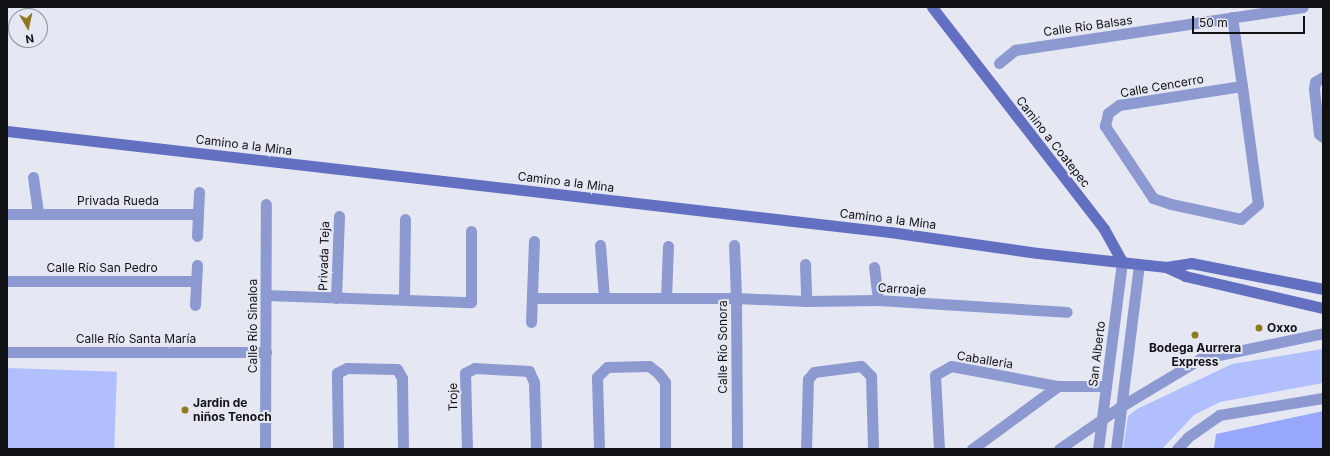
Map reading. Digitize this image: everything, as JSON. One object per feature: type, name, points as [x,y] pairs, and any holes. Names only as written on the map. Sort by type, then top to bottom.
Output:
[{"type":"main road","name":"Camino a Coatepec","points":[[934,8],[1104,228],[1122,262]]},
{"type":"main road","name":"Camino a la Mina","points":[[7,131],[890,232],[1038,253],[1122,262]]},
{"type":"main road","points":[[1122,262],[1166,267],[1191,263],[1323,289]]},
{"type":"main road","points":[[1166,267],[1185,276],[1323,308]]},
{"type":"street","name":"Calle Río Balsas","points":[[999,63],[1015,50],[1303,7]]},
{"type":"street","name":"Calle Cencerro","points":[[1232,17],[1242,86],[1258,204],[1241,219],[1171,204],[1153,198],[1105,126],[1108,113],[1118,105],[1242,86]]},
{"type":"street","points":[[1319,80],[1314,89],[1319,134],[1323,137]]},
{"type":"street","points":[[33,177],[38,214]]},
{"type":"street","points":[[198,236],[199,192]]},
{"type":"street","name":"Calle Río Sinaloa","points":[[265,449],[266,204]]},
{"type":"street","name":"Privada Rueda","points":[[7,214],[198,214]]},
{"type":"street","name":"Privada Teja","points":[[336,298],[339,216]]},
{"type":"street","points":[[404,299],[405,219]]},
{"type":"street","name":"Privada Teja","points":[[266,296],[471,302],[471,231]]},
{"type":"street","points":[[532,322],[534,241]]},
{"type":"street","points":[[600,245],[604,298]]},
{"type":"street","name":"Calle Río Sonora","points":[[734,245],[736,298],[736,449]]},
{"type":"street","points":[[666,298],[668,246]]},
{"type":"street","name":"San Alberto","points":[[1098,449],[1122,262]]},
{"type":"street","points":[[805,264],[806,301]]},
{"type":"street","points":[[1116,449],[1120,407],[1139,264]]},
{"type":"street","points":[[195,305],[198,265]]},
{"type":"street","points":[[874,267],[878,300]]},
{"type":"street","name":"Calle Río San Pedro","points":[[7,281],[196,281]]},
{"type":"street","name":"Carroaje","points":[[533,298],[736,298],[806,301],[878,300],[1067,312]]},
{"type":"street","points":[[1059,449],[1102,421],[1120,407],[1200,359],[1323,333]]},
{"type":"street","name":"Calle Río Santa María","points":[[7,352],[266,352]]},
{"type":"street","points":[[599,449],[597,377],[607,367],[649,366],[658,373],[665,382],[665,449]]},
{"type":"street","points":[[806,449],[808,379],[814,372],[861,366],[871,376],[873,449]]},
{"type":"street","name":"Caballeria","points":[[939,449],[935,375],[951,366],[1058,386],[1106,386]]},
{"type":"street","points":[[338,449],[337,373],[347,368],[396,369],[402,378],[403,449]]},
{"type":"street","name":"Troje","points":[[467,449],[465,374],[475,368],[529,371],[534,382],[536,449]]},
{"type":"street","points":[[972,449],[1058,386]]},
{"type":"street","points":[[1177,449],[1188,437],[1219,415],[1323,398]]},
{"type":"shaded area","points":[[1323,349],[1323,383],[1220,402],[1194,415],[1162,449],[1123,449],[1128,416],[1137,409],[1232,364]]},
{"type":"shaded area","points":[[7,368],[117,372],[114,449],[7,449]]},
{"type":"shaded area","points":[[1323,411],[1323,449],[1214,449],[1216,434]]},
{"type":"place","name":"Oxxo","points":[[1259,328]]},
{"type":"place","name":"Bodega Aurrera Express","points":[[1195,335]]},
{"type":"place","name":"Jardin de niños Tenoch","points":[[185,410]]}]
